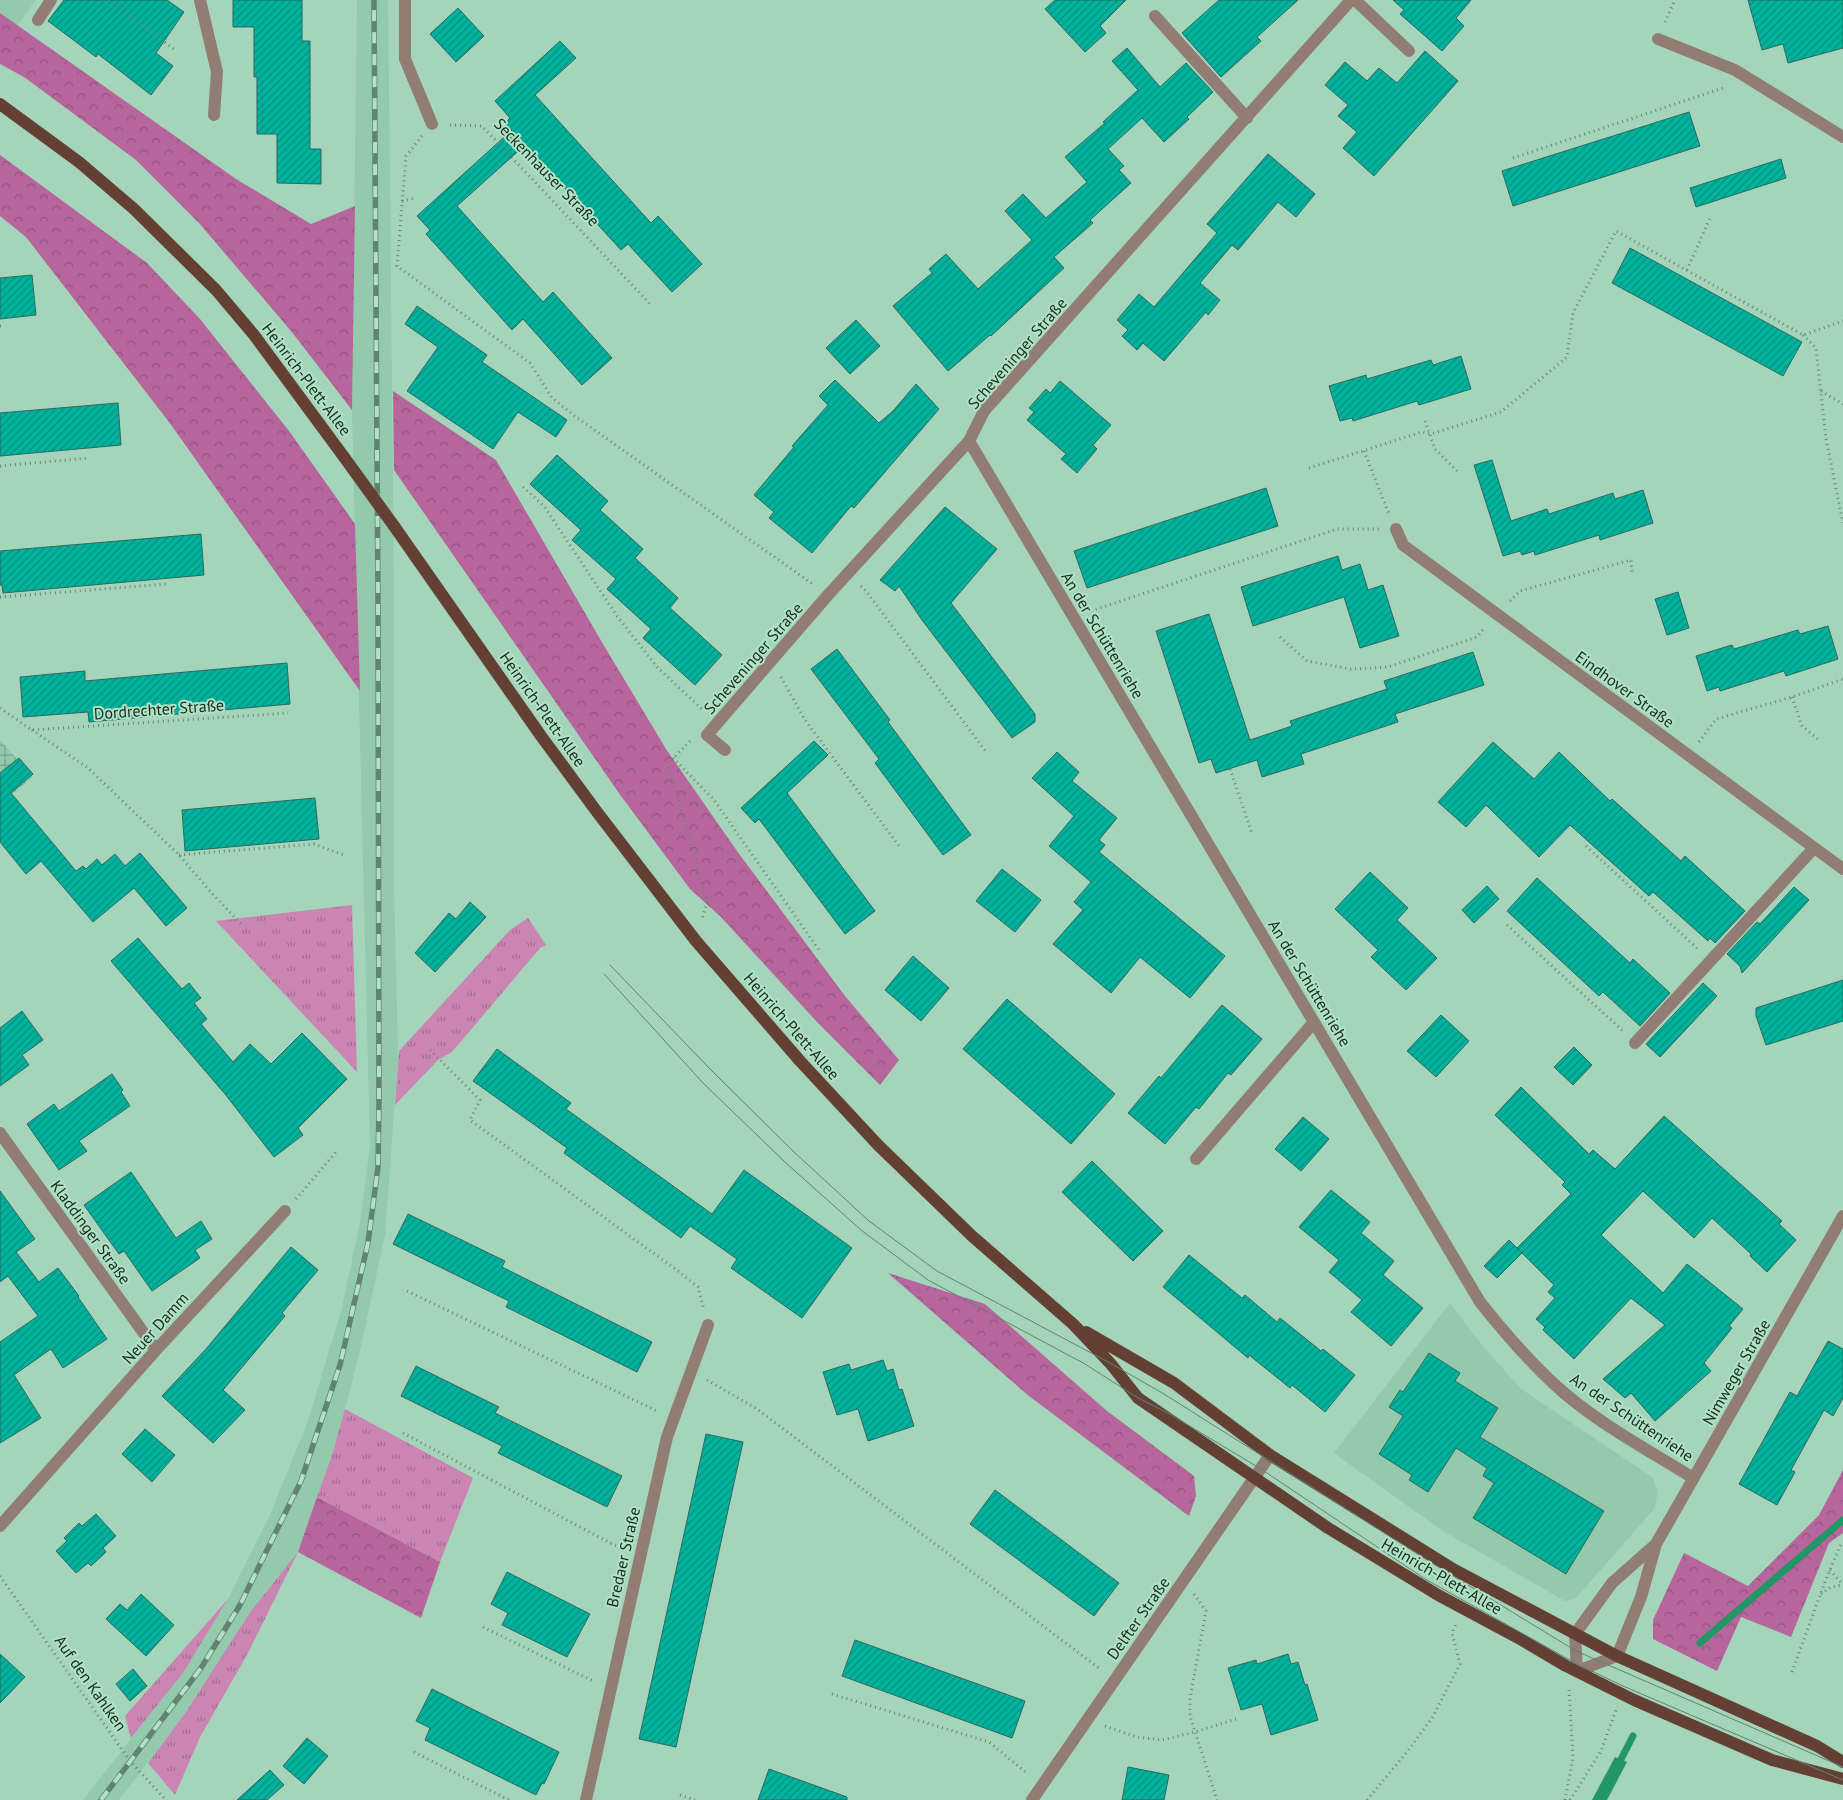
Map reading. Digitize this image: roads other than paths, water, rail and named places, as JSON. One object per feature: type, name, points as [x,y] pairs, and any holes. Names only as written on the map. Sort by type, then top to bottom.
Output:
[{"type":"main road","name":"Heinrich-Plett-Allee","points":[[0,104],[107,185],[216,290],[254,335],[344,457],[546,744],[696,941],[800,1061],[878,1145],[972,1236],[1073,1324],[1110,1362],[1138,1398],[1328,1528],[1462,1608],[1577,1672],[1621,1694],[1772,1760],[1843,1779]]},
{"type":"main road","name":"Heinrich-Plett-Allee","points":[[1073,1324],[1174,1383],[1270,1455],[1453,1569],[1617,1656],[1817,1746],[1843,1762]]},
{"type":"street","points":[[38,20],[51,0]]},
{"type":"street","points":[[200,0],[217,72],[214,115]]},
{"type":"street","points":[[405,0],[406,58],[432,124]]},
{"type":"street","points":[[1353,0],[1409,51]]},
{"type":"street","name":"Scheveninger Straße","points":[[724,750],[707,735],[828,595],[969,441],[984,411],[1353,0]]},
{"type":"street","points":[[1155,16],[1247,118]]},
{"type":"street","points":[[1658,39],[1735,70],[1843,137]]},
{"type":"street","name":"An der Schüttenriehe","points":[[969,441],[1480,1302],[1517,1348],[1555,1385],[1588,1412],[1693,1478]]},
{"type":"street","name":"Eindhover Straße","points":[[1396,529],[1403,546],[1843,869]]},
{"type":"street","points":[[1635,1043],[1814,848]]},
{"type":"street","points":[[1196,1159],[1314,1022]]},
{"type":"street","name":"Kladdinger Straße","points":[[0,1132],[156,1350]]},
{"type":"street","name":"Neuer Damm","points":[[0,1526],[156,1350],[285,1211]]},
{"type":"street","name":"Nimweger Straße","points":[[1617,1656],[1641,1597],[1656,1544],[1842,1220]]},
{"type":"street","name":"Bredaer Straße","points":[[586,1800],[667,1437],[708,1325]]},
{"type":"street","name":"Delfter Straße","points":[[1032,1800],[1270,1455]]},
{"type":"street","name":"Nimweger Straße","points":[[1575,1634],[1612,1583],[1656,1544]]},
{"type":"street","points":[[1575,1634],[1577,1672],[1617,1656]]},
{"type":"waterway","points":[[1700,1643],[1843,1520]]},
{"type":"waterway","points":[[1617,1767],[1633,1736]]},
{"type":"tram line","points":[[610,965],[712,1071],[794,1152],[869,1221],[937,1271],[1110,1363],[1164,1394],[1432,1563],[1576,1651],[1843,1767]]},
{"type":"tram line","points":[[604,974],[703,1083],[786,1163],[861,1230],[928,1280],[1085,1364],[1138,1398],[1168,1413],[1261,1469],[1425,1579],[1577,1664],[1623,1686],[1843,1780]]},
{"type":"railway","points":[[101,1800],[201,1668],[240,1605],[301,1481],[340,1365],[368,1243],[378,1167],[379,1103],[374,0]]}]
